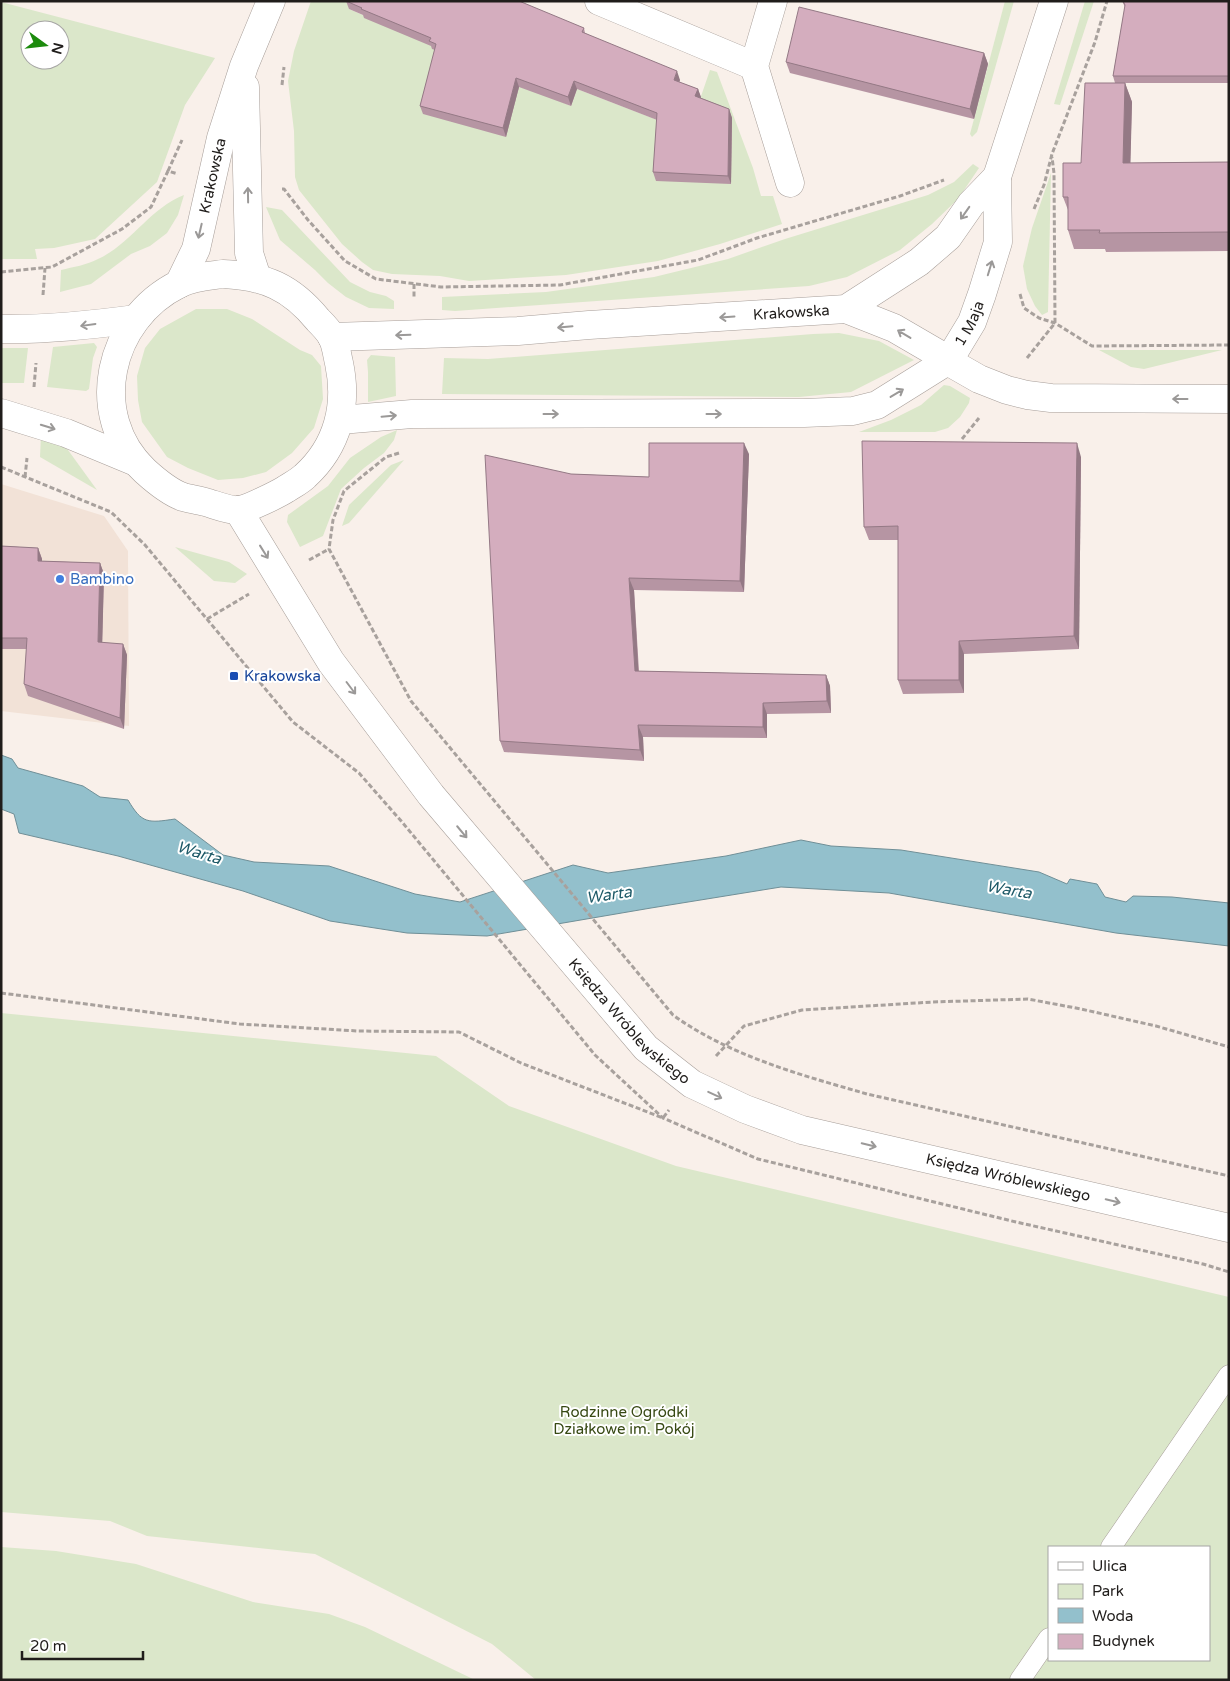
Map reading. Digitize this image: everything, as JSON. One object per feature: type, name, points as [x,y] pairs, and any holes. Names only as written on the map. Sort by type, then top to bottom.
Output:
[{"type":"main road","name":"Krakowska","points":[[179,284],[196,249],[221,138],[244,66],[271,1]]},
{"type":"main road","points":[[599,1],[754,66]]},
{"type":"main road","points":[[773,1],[754,66],[790,182]]},
{"type":"main road","name":"1 Maja","points":[[340,420],[412,414],[804,413],[853,411],[877,405],[949,360],[972,322],[998,242],[996,177],[1054,1]]},
{"type":"main road","name":"Krakowska","points":[[244,66],[249,253],[257,278]]},
{"type":"main road","name":"1 Maja","points":[[846,309],[919,262],[948,237],[971,204],[996,177]]},
{"type":"main road","points":[[223,274],[257,278],[287,290],[305,304],[332,337],[343,382],[340,420],[327,450],[305,476],[276,496],[238,510],[182,496],[155,480],[136,462],[120,436],[112,406],[112,375],[120,345],[136,319],[151,302],[179,284],[200,277],[223,274]]},
{"type":"main road","name":"Krakowska","points":[[332,337],[518,331],[846,309],[894,328],[979,379],[1007,390],[1027,395],[1051,398],[1229,399]]},
{"type":"main road","points":[[1,329],[76,327],[136,319]]},
{"type":"main road","points":[[1,413],[66,433],[136,462]]},
{"type":"main road","name":"Księdza Wróblewskiego","points":[[238,510],[331,662],[431,795],[646,1048],[692,1084],[745,1109],[802,1130],[1229,1228]]},
{"type":"lane","points":[[1112,1546],[1229,1375]]},
{"type":"lane","points":[[1020,1680],[1048,1639]]},
{"type":"path","points":[[1107,1],[1095,42],[1052,154],[1054,173],[1054,323],[1092,346],[1229,345]]},
{"type":"path","points":[[168,171],[184,138]]},
{"type":"path","points":[[25,477],[45,268]]},
{"type":"path","points":[[402,452],[386,457],[344,491],[333,520],[329,548],[411,702],[673,1015],[696,1031],[757,1058],[810,1077],[868,1094],[1229,1176]]},
{"type":"path","points":[[1,467],[111,512],[145,546],[293,722],[359,773],[402,822],[595,1055],[663,1118]]},
{"type":"path","points":[[1,993],[240,1024],[358,1031],[460,1032],[521,1063],[663,1118],[758,1159],[1006,1220],[1204,1264],[1229,1272]]},
{"type":"path","points":[[663,1118],[725,1044],[744,1026],[802,1010],[933,1002],[1028,999],[1081,1008],[1156,1026],[1229,1047]]},
{"type":"shaded area","points":[[1,484],[104,516],[128,551],[129,726],[1,711]]},
{"type":"green space","points":[[311,1],[352,1],[349,9],[571,106],[577,89],[660,121],[730,184],[732,118],[698,105],[710,70],[717,72],[753,168],[761,196],[773,196],[782,224],[658,261],[566,275],[469,281],[440,276],[392,274],[373,270],[342,244],[299,190],[295,177],[294,131],[288,81],[294,51]]},
{"type":"green space","points":[[1005,1],[1014,1],[977,132],[972,137],[970,134]]},
{"type":"green space","points":[[1085,1],[1094,1],[1060,105],[1054,104]]},
{"type":"green space","points":[[1,2],[70,20],[20,20],[20,70],[70,70],[70,20],[215,58],[185,105],[157,182],[95,239],[54,248],[35,249],[37,259],[1,259]]},
{"type":"green space","points":[[973,164],[979,168],[958,199],[932,224],[900,250],[847,277],[809,286],[455,311],[442,310],[442,297],[546,292],[654,277],[728,259],[785,239],[928,195],[954,182]]},
{"type":"green space","points":[[1051,173],[1048,312],[1042,315],[1035,306],[1027,289],[1023,266],[1032,228]]},
{"type":"green space","points":[[184,195],[178,215],[167,233],[150,246],[131,254],[91,284],[60,292],[61,270],[89,263],[110,252],[161,208]]},
{"type":"green space","points":[[266,207],[282,210],[350,282],[370,292],[386,296],[394,301],[394,309],[369,308],[346,297],[328,283],[280,240]]},
{"type":"green space","points":[[196,309],[227,309],[252,319],[300,350],[312,355],[321,366],[323,399],[314,428],[292,453],[266,472],[243,478],[218,480],[188,468],[167,457],[142,422],[138,400],[137,376],[145,348],[160,329]]},
{"type":"green space","points":[[839,333],[879,341],[914,360],[851,392],[799,397],[442,394],[444,358],[488,359]]},
{"type":"green space","points":[[94,343],[97,347],[93,358],[89,389],[86,391],[47,387],[53,347]]},
{"type":"green space","points":[[1,348],[28,348],[24,383],[1,383]]},
{"type":"green space","points":[[1099,350],[1222,350],[1144,369],[1131,367]]},
{"type":"green space","points":[[371,355],[395,357],[396,396],[368,402],[367,360]]},
{"type":"green space","points":[[944,385],[950,386],[970,398],[960,417],[948,428],[935,432],[859,432],[891,420],[921,405]]},
{"type":"green space","points":[[397,430],[394,440],[384,453],[341,489],[323,536],[300,547],[287,522],[288,515],[328,486],[350,458],[381,437]]},
{"type":"green space","points":[[41,435],[55,441],[68,450],[97,490],[40,457]]},
{"type":"green space","points":[[404,460],[349,523],[342,526],[349,505],[391,465]]},
{"type":"green space","points":[[175,547],[229,562],[247,574],[235,583],[214,581]]},
{"type":"green space","name":"Rodzinne Ogródki Działkowe im. Pokój","points":[[1,1013],[436,1056],[509,1106],[676,1166],[1229,1297],[1229,1680],[536,1680],[492,1644],[315,1554],[147,1536],[110,1521],[1,1512]]},
{"type":"green space","points":[[1,1547],[56,1551],[136,1564],[253,1602],[329,1614],[365,1627],[475,1680],[1,1680]]},
{"type":"water","name":"Warta","points":[[1,755],[12,759],[18,768],[83,786],[100,797],[128,800],[137,814],[147,820],[175,819],[223,855],[254,862],[329,866],[415,894],[460,902],[573,865],[608,873],[726,856],[801,840],[831,846],[901,850],[1039,872],[1067,884],[1070,879],[1097,884],[1105,897],[1126,902],[1133,896],[1172,897],[1229,903],[1229,946],[1116,933],[889,893],[781,887],[487,936],[407,933],[330,921],[243,891],[118,856],[19,833],[14,814],[1,809]]},
{"type":"building","points":[[346,1],[519,1],[584,28],[582,32],[677,71],[674,80],[698,89],[695,96],[729,109],[728,176],[653,172],[657,113],[574,81],[568,97],[516,78],[503,128],[420,106],[436,44],[429,41],[431,38]]},
{"type":"building","points":[[1123,1],[1229,1],[1229,76],[1113,76],[1125,5]]},
{"type":"building","points":[[799,7],[984,53],[970,109],[786,62]]},
{"type":"building","points":[[1085,83],[1125,83],[1123,163],[1229,162],[1229,232],[1099,233],[1100,230],[1068,230],[1068,197],[1063,197],[1063,163],[1081,163]]},
{"type":"building","points":[[862,441],[1077,443],[1074,636],[959,641],[959,680],[898,680],[898,526],[864,527]]},
{"type":"building","points":[[649,443],[744,443],[740,581],[629,578],[635,671],[826,675],[827,701],[763,703],[763,727],[638,725],[640,750],[500,741],[485,455],[571,474],[649,477]]},
{"type":"building","points":[[1,546],[38,548],[38,561],[100,563],[98,642],[123,644],[120,718],[24,684],[27,638],[1,638]]},
{"type":"place","name":"Bambino","points":[[60,579]]},
{"type":"place","name":"Krakowska","points":[[234,676]]}]
